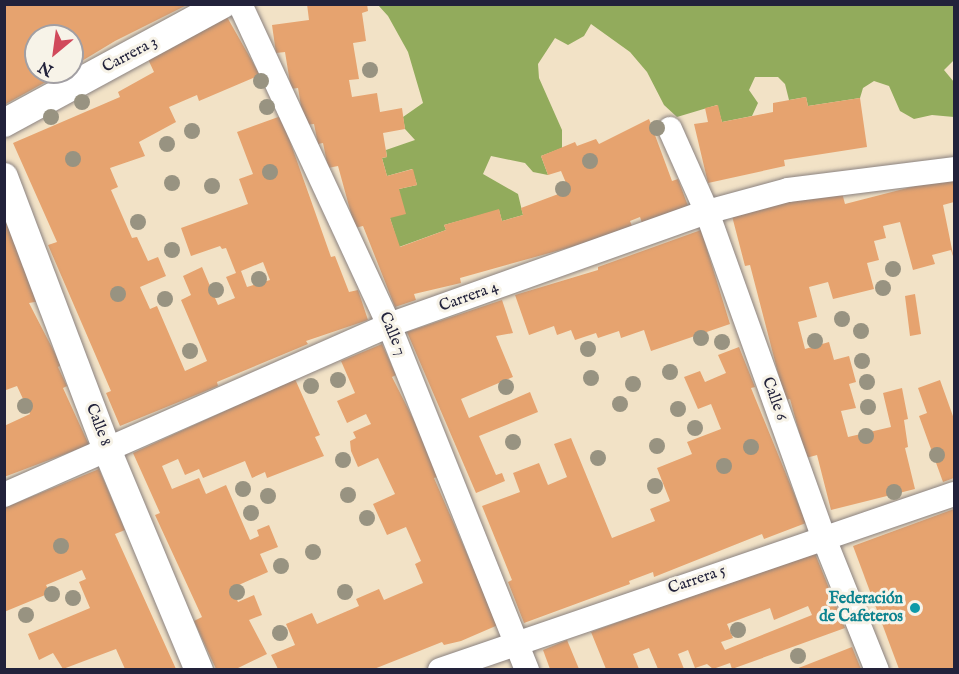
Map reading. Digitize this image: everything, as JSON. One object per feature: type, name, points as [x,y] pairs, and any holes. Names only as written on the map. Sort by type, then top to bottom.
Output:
[{"type":"street","name":"Carrera 3","points":[[4,123],[223,4]]},
{"type":"street","name":"Calle 7","points":[[240,4],[389,326],[527,669]]},
{"type":"street","name":"Calle 6","points":[[670,129],[707,212],[823,536],[877,669]]},
{"type":"street","name":"Carrera 4","points":[[4,495],[106,447],[389,326],[707,212],[788,190],[954,169]]},
{"type":"street","name":"Calle 8","points":[[4,177],[106,447],[199,669]]},
{"type":"street","name":"Carrera 5","points":[[440,669],[823,536],[954,494]]},
{"type":"green space","points":[[378,5],[954,5],[954,60],[944,70],[954,82],[954,117],[932,115],[914,119],[900,111],[889,86],[874,81],[863,88],[860,98],[808,106],[806,97],[789,100],[785,84],[778,77],[755,77],[749,90],[758,103],[752,116],[722,122],[717,105],[677,117],[664,105],[647,72],[630,52],[591,24],[584,36],[568,45],[555,38],[538,64],[539,78],[562,130],[562,148],[541,156],[548,175],[533,172],[525,163],[491,156],[483,174],[518,194],[523,215],[502,221],[499,210],[444,225],[446,230],[399,247],[390,218],[399,189],[417,185],[412,169],[387,176],[382,158],[387,157],[386,150],[415,140],[405,129],[403,117],[423,103],[408,52],[388,16]]},
{"type":"building","points":[[4,4],[189,4],[115,41],[84,60],[84,24],[24,24],[24,84],[42,84],[4,105]]},
{"type":"building","points":[[307,4],[367,4],[368,11],[362,13],[366,41],[353,43],[359,79],[349,80],[352,97],[377,93],[380,112],[402,108],[405,129],[383,133],[387,157],[382,158],[387,176],[413,169],[417,185],[399,189],[406,214],[390,218],[400,247],[446,230],[444,225],[499,209],[502,221],[523,215],[521,208],[569,190],[561,171],[548,175],[541,156],[575,142],[577,146],[596,139],[599,144],[649,119],[672,181],[678,179],[688,206],[642,223],[640,217],[630,221],[632,226],[589,242],[460,278],[461,283],[414,294],[416,300],[395,307],[363,226],[355,228],[338,166],[328,168],[323,143],[318,144],[314,124],[304,125],[298,88],[291,89],[285,52],[276,53],[272,25],[309,20]]},
{"type":"building","points":[[227,17],[260,75],[199,101],[197,95],[169,107],[176,122],[139,142],[145,156],[110,168],[118,187],[111,190],[132,238],[137,237],[148,261],[158,257],[166,276],[140,287],[150,309],[157,306],[185,371],[207,361],[181,300],[191,295],[183,276],[202,267],[218,305],[235,298],[226,277],[236,273],[226,248],[222,249],[220,246],[191,256],[181,228],[248,204],[239,179],[253,174],[237,132],[281,116],[331,257],[335,256],[349,292],[358,290],[368,320],[306,341],[308,344],[217,382],[218,386],[120,426],[106,393],[111,391],[48,245],[57,242],[13,143],[120,97],[118,92],[154,72],[147,57]],"holes":[[[263,262],[270,280],[247,287],[241,271]]]},
{"type":"building","points":[[806,97],[808,106],[860,98],[867,147],[784,160],[785,166],[708,183],[694,124],[708,122],[705,108],[718,105],[722,122],[773,112],[773,103]]},
{"type":"building","points":[[954,176],[954,202],[943,205],[954,259],[951,250],[932,255],[935,264],[913,270],[900,222],[883,226],[886,238],[874,241],[879,260],[867,263],[874,289],[833,299],[828,282],[809,287],[817,317],[798,322],[805,349],[829,342],[834,360],[849,356],[856,382],[849,384],[856,408],[841,411],[848,437],[891,427],[883,393],[902,388],[908,419],[904,420],[908,447],[905,448],[915,489],[831,510],[817,455],[806,458],[790,399],[785,400],[750,265],[745,266],[732,216],[841,189],[845,204]]},
{"type":"building","points":[[5,220],[40,301],[29,303],[61,365],[58,367],[67,386],[63,388],[89,445],[4,477],[4,426],[30,414],[17,386],[6,390],[4,386]]},
{"type":"building","points":[[701,230],[730,324],[651,351],[644,330],[621,338],[619,331],[598,338],[596,333],[575,340],[571,330],[557,335],[554,326],[529,335],[515,295],[598,270],[598,267]]},
{"type":"building","points":[[915,294],[921,334],[910,336],[905,296]]},
{"type":"building","points":[[502,300],[513,333],[496,336],[513,377],[461,399],[469,418],[530,392],[538,412],[479,436],[496,475],[502,473],[505,481],[476,493],[407,332]]},
{"type":"building","points":[[382,344],[396,375],[392,377],[426,444],[437,477],[434,478],[498,625],[461,641],[444,645],[442,642],[374,669],[278,669],[271,655],[295,645],[286,624],[312,613],[317,624],[359,606],[356,599],[379,589],[384,600],[423,583],[415,564],[421,561],[406,527],[387,535],[373,504],[395,494],[378,458],[358,467],[351,451],[350,441],[356,438],[353,432],[371,424],[366,414],[347,423],[337,401],[355,393],[341,361]]},
{"type":"building","points":[[739,347],[755,387],[751,388],[806,523],[764,539],[762,534],[654,577],[653,572],[629,581],[630,584],[524,623],[508,582],[512,580],[482,506],[520,492],[513,473],[539,463],[548,485],[567,477],[554,444],[571,438],[612,538],[655,521],[650,509],[670,501],[657,468],[692,454],[687,442],[721,429],[711,404],[698,409],[684,377],[700,371],[705,382],[726,373],[718,355]]},
{"type":"building","points":[[295,379],[320,435],[315,437],[324,456],[267,478],[265,472],[252,478],[245,461],[203,478],[199,469],[185,475],[178,459],[162,466],[172,489],[199,478],[206,494],[226,485],[250,540],[259,536],[257,530],[269,525],[278,547],[260,554],[268,572],[232,588],[238,602],[254,595],[262,615],[249,620],[267,654],[236,669],[216,669],[194,621],[202,617],[155,515],[160,513],[133,453]]},
{"type":"building","points":[[940,380],[954,419],[954,478],[943,482],[919,416],[927,413],[918,388]]},
{"type":"building","points":[[99,469],[125,530],[115,534],[176,669],[125,669],[116,649],[63,669],[53,653],[39,660],[28,634],[90,608],[79,582],[86,579],[82,570],[46,585],[50,593],[4,612],[4,508]]},
{"type":"building","name":"Federación de Cafeteros","points":[[954,509],[954,669],[899,669],[853,546]]},
{"type":"building","points":[[814,551],[845,628],[732,669],[730,663],[713,669],[707,664],[695,668],[688,650],[678,654],[684,669],[658,669],[649,648],[633,654],[639,669],[606,669],[591,632]],"holes":[[[808,606],[812,615],[725,650],[721,642],[733,638],[727,624],[770,608],[774,620]]]},
{"type":"building","points":[[567,640],[579,669],[550,669],[543,650]]},
{"type":"building","points":[[852,647],[861,669],[796,669]]},
{"type":"place","name":"Federación de Cafeteros","points":[[915,608]]}]
